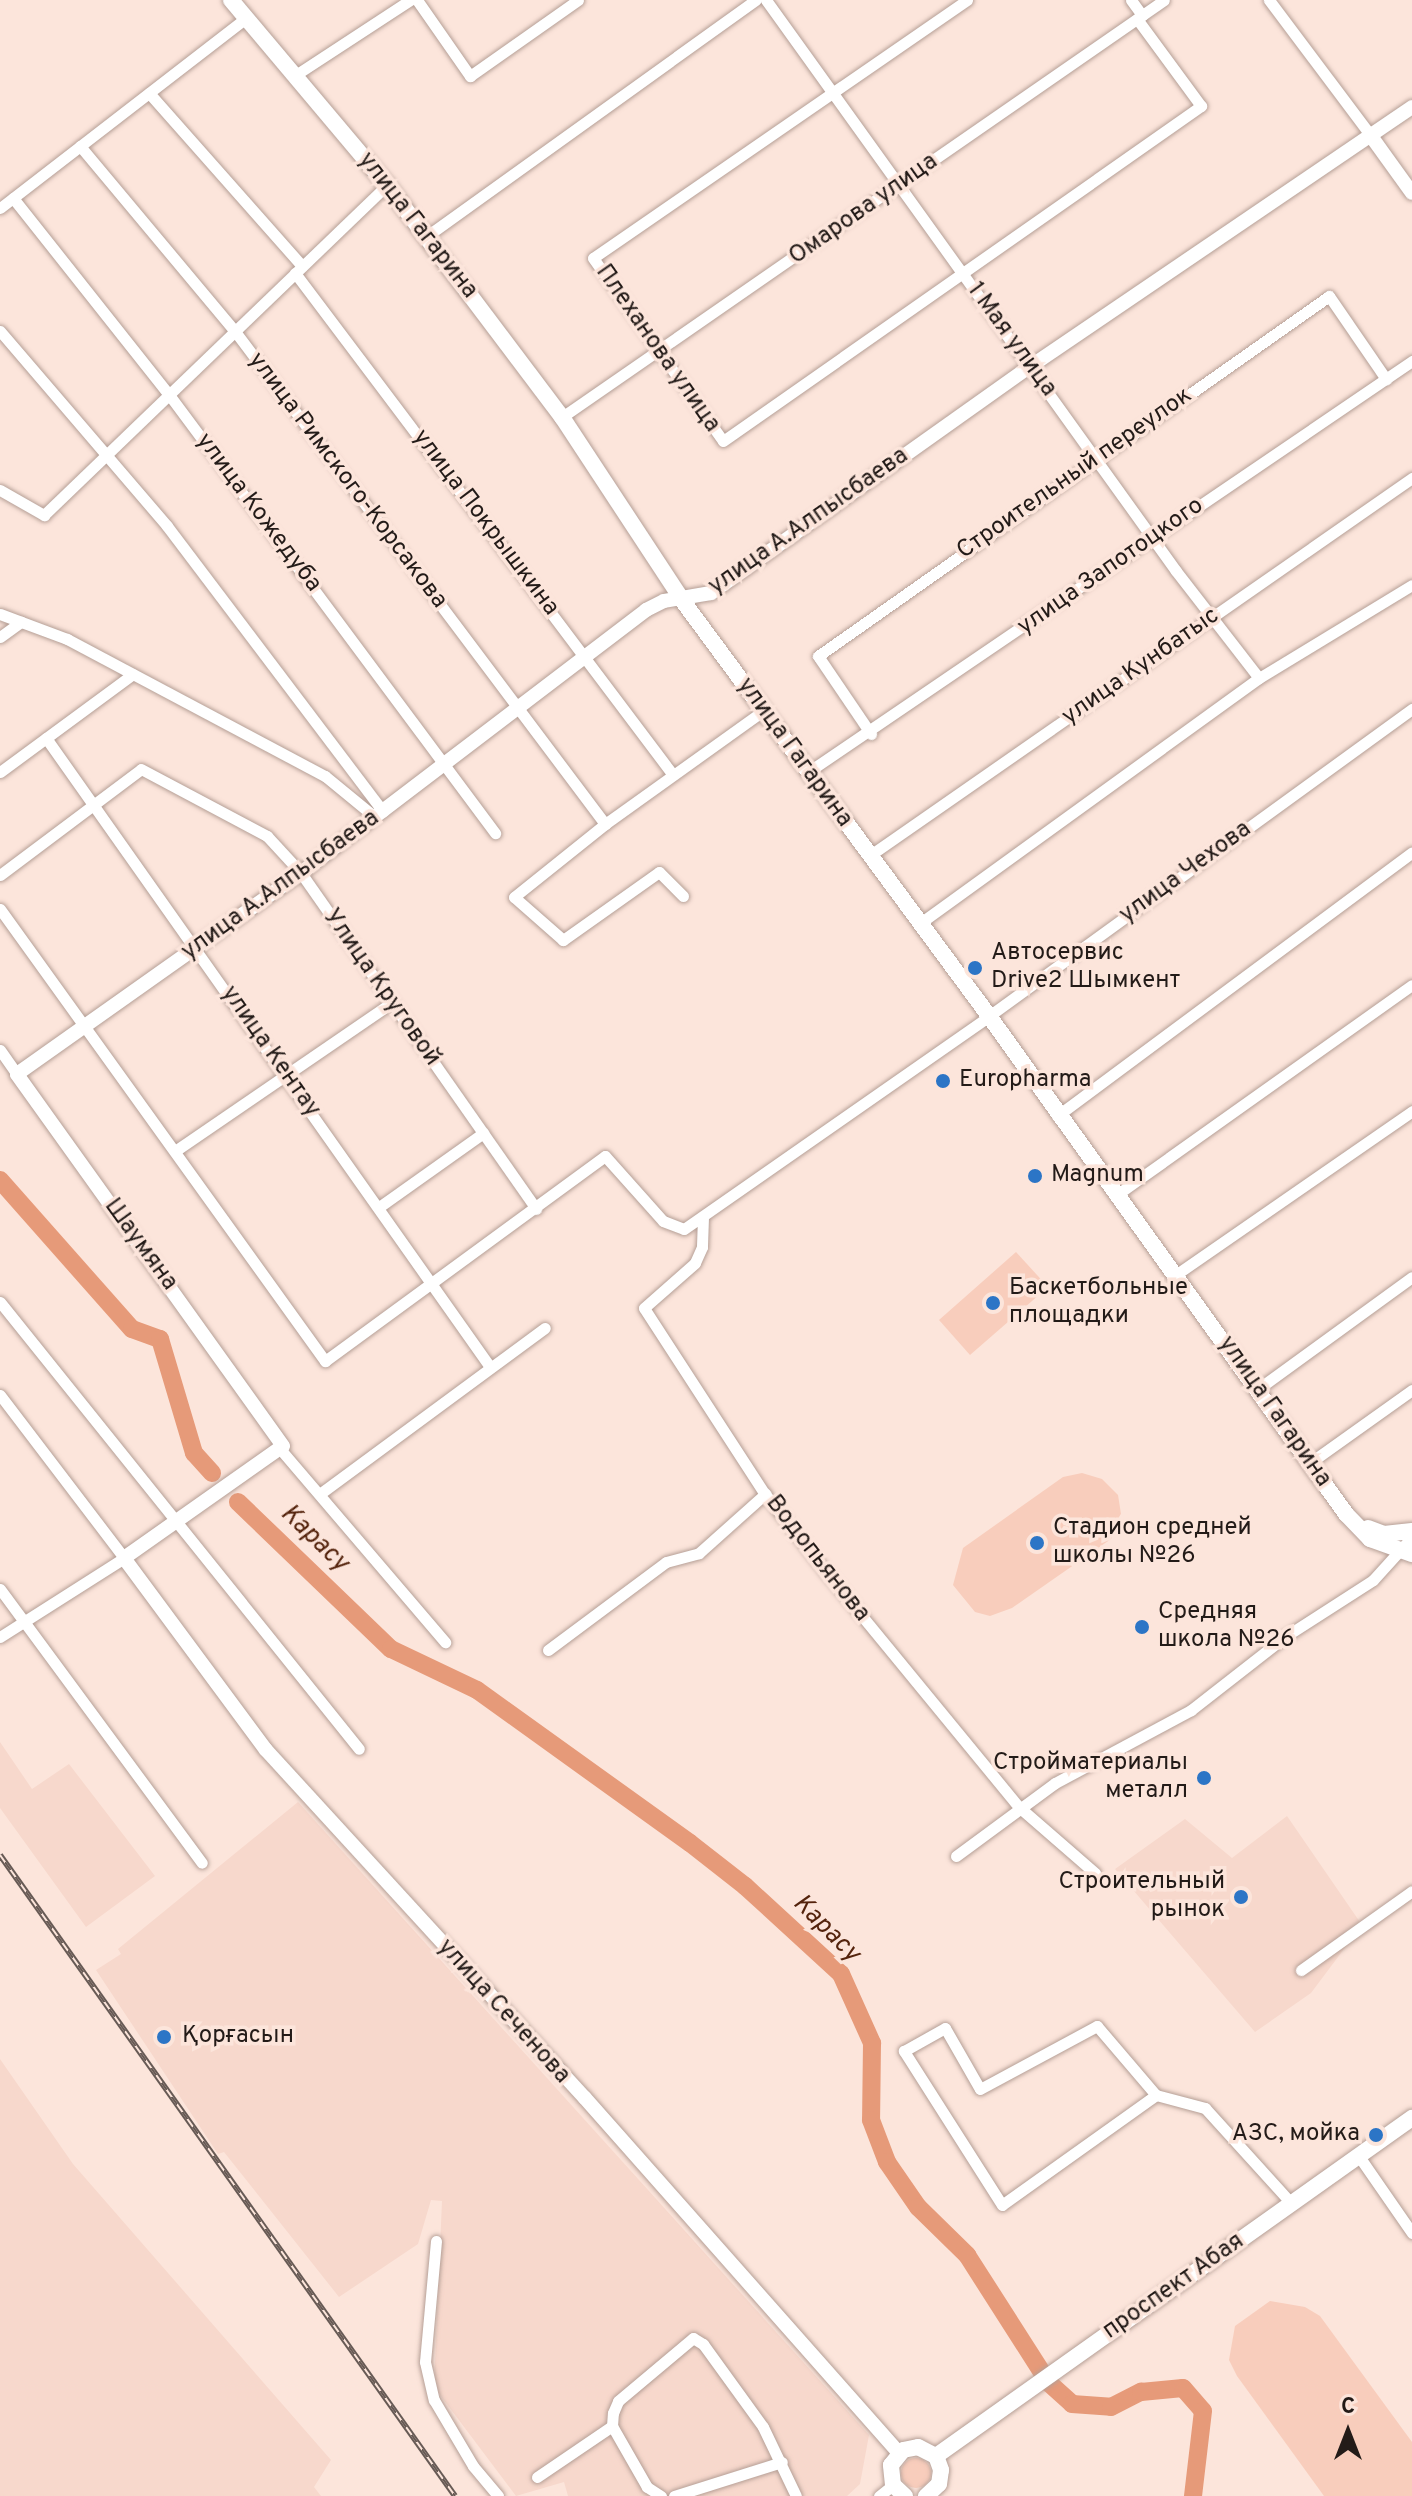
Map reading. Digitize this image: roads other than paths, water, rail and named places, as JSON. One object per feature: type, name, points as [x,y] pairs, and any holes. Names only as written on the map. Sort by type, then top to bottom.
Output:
[{"type":"main road","name":"улица Гагарина","points":[[231,0],[387,185],[562,417],[682,600],[989,1016],[1057,1116],[1346,1514],[1370,1539],[1406,1553]]},
{"type":"main road","name":"улица Гагарина","points":[[1346,1514],[1373,1532],[1412,1531]]},
{"type":"main road","name":"проспект Абая","points":[[936,2456],[1412,2118]]},
{"type":"main road","points":[[899,2490],[891,2465],[899,2453],[918,2447],[936,2456],[941,2474],[932,2495]]},
{"type":"street","points":[[294,76],[410,0]]},
{"type":"street","points":[[417,0],[470,76],[578,0]]},
{"type":"street","points":[[427,236],[756,0]]},
{"type":"street","name":"1 Мая улица","points":[[766,0],[830,93],[1259,678]]},
{"type":"street","name":"Плеханова улица","points":[[967,0],[593,258],[723,441],[1201,106],[1139,17],[1131,0]]},
{"type":"street","name":"Омарова улица","points":[[562,417],[899,187],[1164,0]]},
{"type":"street","points":[[1269,0],[1412,193]]},
{"type":"street","points":[[0,208],[246,18]]},
{"type":"street","name":"улица Покрышкина","points":[[149,93],[298,269],[673,775]]},
{"type":"street","name":"улица А.Алпысбаева","points":[[17,1074],[301,873],[588,659],[646,610],[664,601],[711,593],[1031,366],[1412,107]]},
{"type":"street","name":"улица Римского-Корсакова","points":[[80,146],[234,330],[605,824]]},
{"type":"street","points":[[0,490],[44,515],[387,185]]},
{"type":"street","name":"улица Кожедуба","points":[[13,198],[170,396],[495,833]]},
{"type":"street","name":"Строительный переулок","points":[[871,734],[818,656],[1329,296],[1386,379]]},
{"type":"street","points":[[0,331],[108,454],[379,814]]},
{"type":"street","name":"улица Запотоцкого","points":[[808,772],[871,734],[1412,361]]},
{"type":"street","name":"улица Кунбатыс","points":[[869,856],[1412,478]]},
{"type":"street","points":[[919,924],[1259,678],[1412,585]]},
{"type":"street","points":[[0,614],[133,674],[325,776],[379,814]]},
{"type":"street","points":[[0,637],[21,622]]},
{"type":"street","points":[[0,772],[133,674]]},
{"type":"street","name":"улица Чехова","points":[[536,1209],[605,1156],[663,1221],[684,1229],[989,1016],[1412,709]]},
{"type":"street","points":[[683,896],[659,872],[563,940],[514,897],[605,824],[763,711]]},
{"type":"street","name":"улица Кентау","points":[[46,738],[197,947],[490,1367]]},
{"type":"street","name":"Улица Круговой","points":[[0,875],[141,769],[267,836],[301,873],[536,1209]]},
{"type":"street","points":[[1057,1116],[1412,852]]},
{"type":"street","points":[[0,909],[325,1361],[435,1286],[536,1209]]},
{"type":"street","points":[[1115,1196],[1412,985]]},
{"type":"street","points":[[175,1151],[391,1003]]},
{"type":"street","name":"Шаумяна","points":[[0,1050],[281,1445],[445,1642]]},
{"type":"street","points":[[1174,1276],[1412,1111]]},
{"type":"street","points":[[379,1207],[483,1133]]},
{"type":"street","name":"Водопьянова","points":[[703,1217],[702,1247],[695,1263],[644,1308],[765,1494],[1019,1807],[1095,1873]]},
{"type":"street","points":[[1258,1389],[1412,1277]]},
{"type":"street","points":[[0,1302],[359,1749]]},
{"type":"street","points":[[321,1493],[545,1328]]},
{"type":"street","points":[[1311,1462],[1412,1390]]},
{"type":"street","name":"улица Сеченова","points":[[0,1395],[266,1750],[584,2097],[899,2453]]},
{"type":"street","points":[[0,1637],[177,1523],[281,1445]]},
{"type":"street","points":[[548,1650],[666,1562],[699,1553],[765,1494]]},
{"type":"street","points":[[956,1856],[1019,1807],[1191,1710],[1283,1638],[1373,1580],[1406,1553],[1412,1537]]},
{"type":"street","points":[[0,1589],[202,1863]]},
{"type":"street","points":[[1301,1970],[1412,1891]]},
{"type":"street","points":[[1156,2095],[1002,2205],[904,2051],[945,2028],[980,2089],[1097,2026],[1156,2095],[1205,2108],[1291,2203]]},
{"type":"street","points":[[1358,2155],[1412,2233]]},
{"type":"street","points":[[436,2241],[425,2362],[434,2400],[473,2466],[498,2496]]},
{"type":"street","points":[[537,2477],[612,2426],[618,2401],[693,2338],[703,2344],[763,2427],[796,2496]]},
{"type":"street","points":[[612,2426],[647,2487],[661,2496]]},
{"type":"street","points":[[674,2496],[782,2462]]},
{"type":"street","points":[[879,2496],[899,2490]]},
{"type":"waterway","name":"Карасу","points":[[0,1180],[132,1329],[160,1339],[194,1453],[212,1473]]},
{"type":"waterway","name":"Карасу","points":[[238,1502],[391,1649],[477,1690],[690,1843],[745,1886],[841,1974],[872,2043],[871,2120],[887,2162],[918,2207],[967,2255],[1049,2383],[1072,2404],[1111,2407],[1141,2392],[1183,2388],[1203,2411],[1193,2496]]},
{"type":"railway","points":[[0,1855],[455,2496]]},
{"type":"place","name":"Автосервис Drive2 Шымкент","points":[[975,968]]},
{"type":"place","name":"Europharma","points":[[943,1081]]},
{"type":"place","name":"Magnum","points":[[1035,1176]]},
{"type":"place","name":"Баскетбольные площадки","points":[[993,1303]]},
{"type":"place","name":"Стадион средней школы №26","points":[[1037,1543]]},
{"type":"place","name":"Средняя школа №26","points":[[1142,1627]]},
{"type":"place","name":"Стройматериалы металл","points":[[1204,1778]]},
{"type":"place","name":"Строительный рынок","points":[[1241,1897]]},
{"type":"place","name":"Қорғасын","points":[[164,2037]]},
{"type":"place","name":"АЗС, мойка","points":[[1376,2135]]}]
